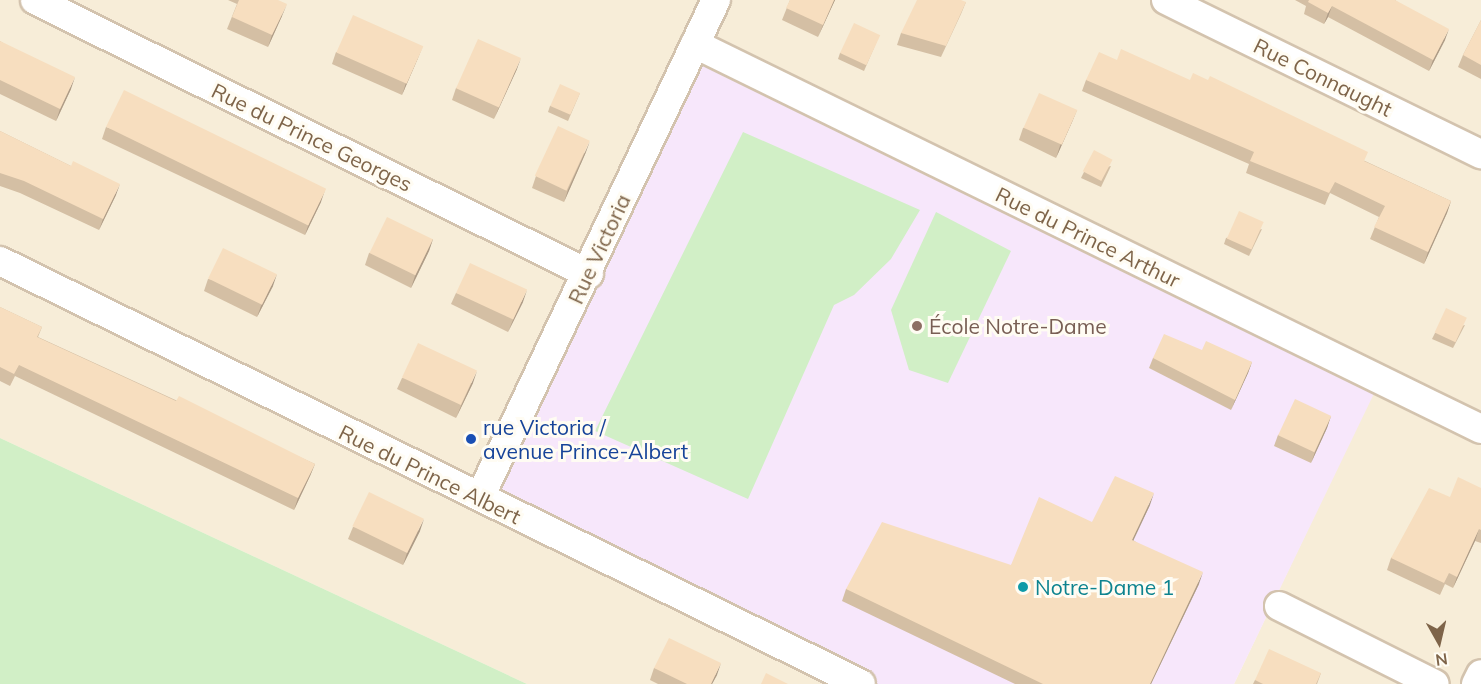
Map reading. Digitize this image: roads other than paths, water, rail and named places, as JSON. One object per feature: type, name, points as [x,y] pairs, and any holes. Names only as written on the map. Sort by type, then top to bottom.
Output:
[{"type":"street","name":"Rue du Prince Georges","points":[[35,0],[589,274]]},
{"type":"street","name":"Rue Victoria","points":[[480,497],[589,274],[716,0]]},
{"type":"street","name":"Rue Connaught","points":[[1166,0],[1481,154]]},
{"type":"street","name":"Rue du Prince Arthur","points":[[695,44],[1481,429]]},
{"type":"street","name":"Rue du Prince Albert","points":[[0,261],[861,684]]},
{"type":"street","points":[[1279,606],[1435,684]]},
{"type":"street","points":[[1476,684],[1481,674]]},
{"type":"place","name":"École Notre-Dame","points":[[917,326]]},
{"type":"place","name":"rue Victoria / avenue Prince-Albert","points":[[471,439]]},
{"type":"place","name":"Notre-Dame 1","points":[[1023,587]]}]
